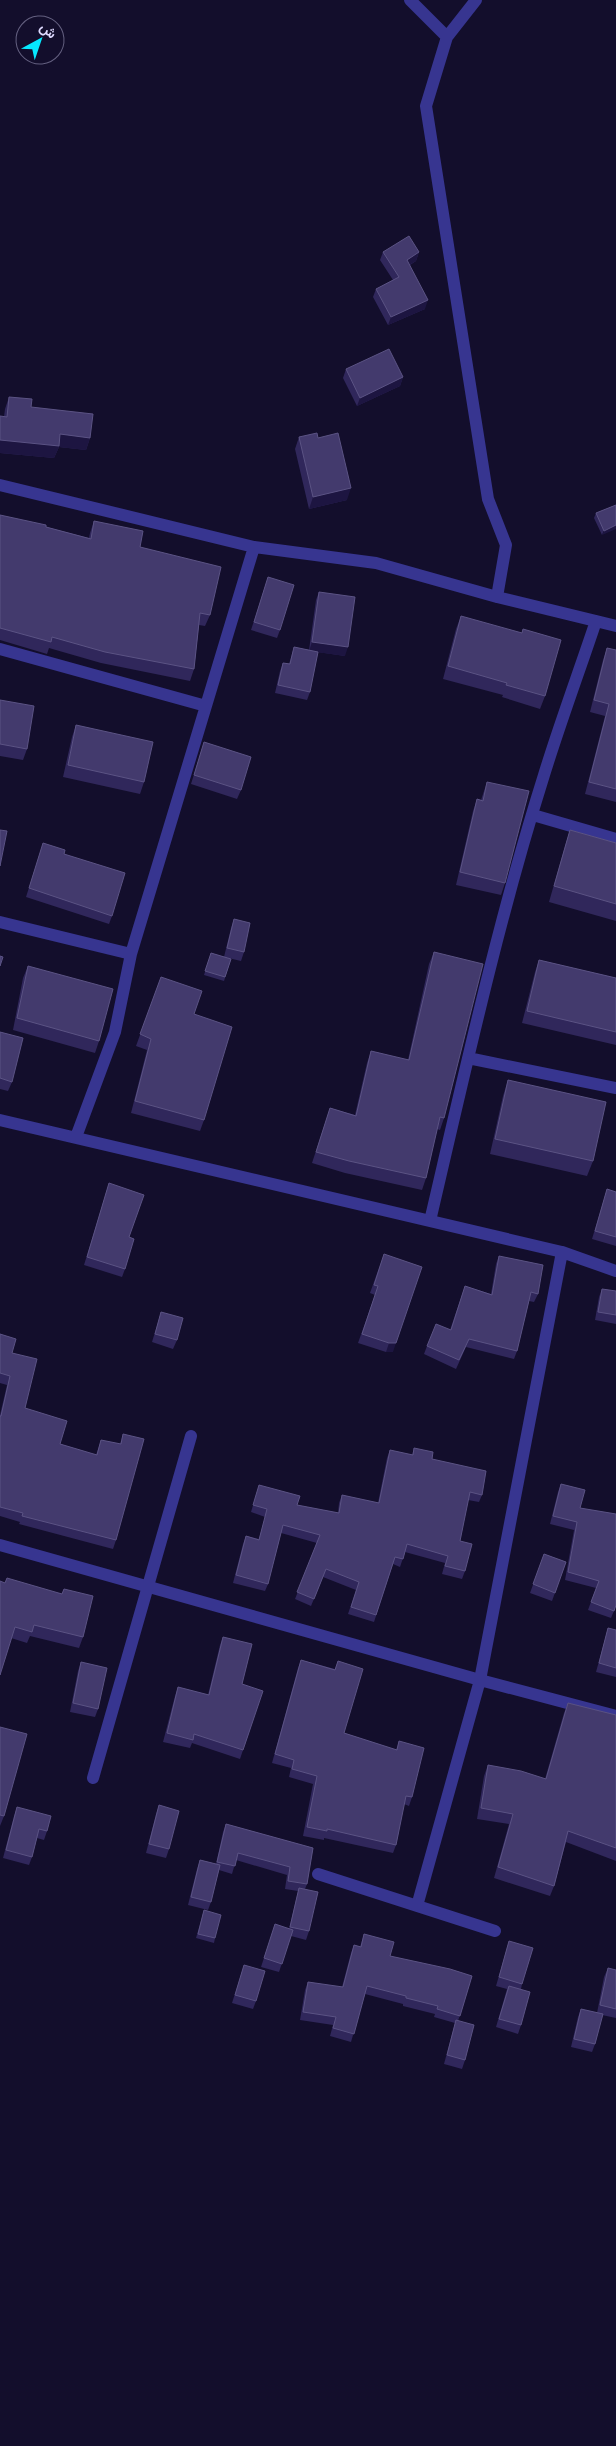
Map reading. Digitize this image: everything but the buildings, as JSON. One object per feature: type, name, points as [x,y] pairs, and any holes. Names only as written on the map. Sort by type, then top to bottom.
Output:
[{"type":"street","points":[[410,0],[447,37]]},
{"type":"street","points":[[476,0],[447,37],[426,106],[488,499],[506,545],[497,597]]},
{"type":"street","points":[[0,485],[254,547],[376,563],[497,597],[616,626]]},
{"type":"street","points":[[76,1137],[115,1032],[132,954],[254,547]]},
{"type":"street","points":[[430,1221],[505,911],[533,815],[596,621]]},
{"type":"street","points":[[0,649],[206,706]]},
{"type":"street","points":[[533,815],[616,839]]},
{"type":"street","points":[[0,922],[132,954]]},
{"type":"street","points":[[468,1058],[616,1088]]},
{"type":"street","points":[[0,1120],[562,1252],[616,1271]]},
{"type":"street","points":[[417,1906],[480,1680],[562,1252]]},
{"type":"street","points":[[93,1778],[191,1436]]},
{"type":"street","points":[[0,1545],[480,1680],[616,1716]]},
{"type":"street","points":[[318,1874],[495,1931]]}]
